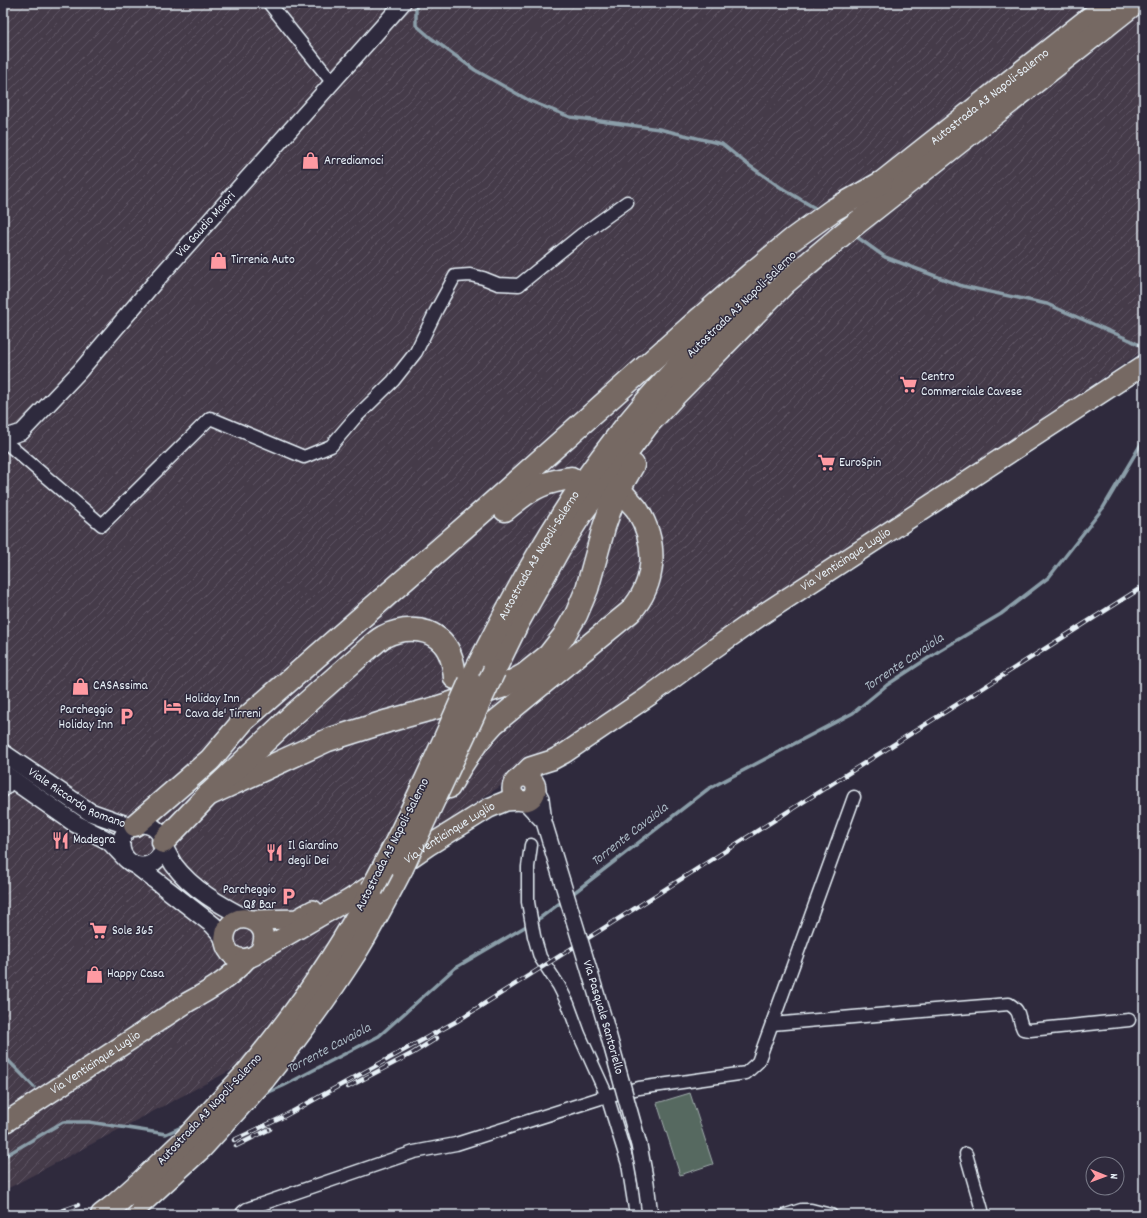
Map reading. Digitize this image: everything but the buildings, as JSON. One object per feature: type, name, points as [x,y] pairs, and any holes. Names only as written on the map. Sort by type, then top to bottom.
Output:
[{"type":"highway","name":"Autostrada A3 Napoli-Salerno","points":[[256,1076],[280,1034],[326,968],[350,929],[384,868],[396,828],[410,791],[452,694],[463,680],[575,496],[614,441],[656,391],[762,282],[881,183],[1109,3]]},
{"type":"highway","name":"Autostrada A3 Napoli-Salerno","points":[[122,1209],[142,1181],[186,1139],[291,1045],[318,1008],[378,914],[414,842],[517,624],[560,547],[581,514],[649,423],[675,394],[785,283],[843,234],[1135,3]]},
{"type":"highway","points":[[210,760],[244,720],[477,517],[752,273],[793,239],[834,210],[881,183]]},
{"type":"highway","points":[[208,795],[328,740],[388,720],[439,707],[504,686],[524,675],[538,664],[549,654],[563,637],[576,615],[587,589],[604,527],[614,498],[628,473],[660,428],[738,342],[785,283]]},
{"type":"highway","points":[[134,826],[210,760],[254,732],[285,702],[487,524],[527,493],[540,486],[571,478]]},
{"type":"highway","points":[[414,842],[442,801],[458,771],[480,739],[494,723],[630,612],[643,595],[648,584],[650,572],[652,558],[651,543],[646,526],[638,510],[626,497]]},
{"type":"highway","points":[[163,844],[208,795],[294,714],[383,637],[408,629],[427,632],[438,638],[445,645],[450,654],[454,668],[463,680]]},
{"type":"main road","name":"Via Venticinque Luglio","points":[[3,1124],[188,1002],[216,987],[254,955],[350,899],[428,846],[489,808],[506,801],[525,789],[541,774],[552,760],[650,696],[708,652],[763,614],[1144,365]]},
{"type":"main road","name":"Viale Riccardo Romano","points":[[3,753],[90,812],[134,826]]},
{"type":"main road","name":"Viale Riccardo Romano","points":[[6,781],[76,824],[109,840],[131,862],[212,925],[224,940]]},
{"type":"main road","name":"Via Venticinque Luglio","points":[[188,1002],[211,982],[220,971],[226,958],[224,940],[225,933],[233,922],[239,919],[297,919],[348,890],[428,836],[472,810],[525,789]]},
{"type":"main road","name":"Viale Riccardo Romano","points":[[131,862],[122,852],[122,838],[126,831],[134,826],[143,824],[150,826],[156,829],[161,835],[163,844],[173,865],[185,878],[226,908],[250,919]]},
{"type":"main road","points":[[131,862],[142,866],[152,864],[160,856],[163,844]]},
{"type":"main road","points":[[224,940],[230,953],[236,957],[242,959],[254,955],[264,944],[264,933],[261,926],[250,919]]},
{"type":"street","points":[[269,3],[333,83]]},
{"type":"street","name":"Via Gaudio Maiori","points":[[3,439],[22,432],[79,372],[155,282],[403,3]]},
{"type":"street","points":[[3,439],[102,525],[210,418],[304,457],[331,446],[354,419],[393,380],[416,352],[455,276],[470,275],[498,284],[519,285],[581,235],[627,202]]},
{"type":"street","name":"Via Pasquale Santoriello","points":[[525,789],[541,798],[544,822],[604,1019],[639,1145],[650,1215]]},
{"type":"street","points":[[244,1215],[243,1212],[247,1209],[414,1152],[456,1144],[607,1096],[654,1085],[746,1073],[758,1062],[854,797]]},
{"type":"street","points":[[531,845],[528,867],[528,902],[533,931],[540,957],[560,986],[579,1034],[607,1096],[628,1164],[636,1215]]},
{"type":"street","points":[[772,1024],[1009,1004],[1016,1008],[1020,1024],[1023,1029],[1030,1030],[1129,1020]]},
{"type":"street","points":[[966,1154],[982,1210],[982,1215]]},
{"type":"street","points":[[786,1215],[801,1210],[811,1210],[831,1215]]},
{"type":"shaded area","points":[[3,3],[1144,3],[1144,350],[468,808],[235,1068],[3,1191],[3,795],[29,766],[3,749]]},
{"type":"green space","points":[[690,1093],[713,1164],[680,1175],[657,1103]]},
{"type":"waterway","points":[[416,3],[416,25],[431,38],[475,70],[530,101],[570,117],[659,129],[722,144],[780,187],[818,210]]},
{"type":"waterway","points":[[857,237],[885,257],[962,286],[1047,304],[1141,346]]},
{"type":"waterway","name":"Torrente Cavaiola","points":[[571,895],[708,789],[853,713],[887,685],[939,651],[1001,614],[1049,577],[1103,508],[1144,439]]},
{"type":"waterway","name":"Torrente Cavaiola","points":[[262,1095],[283,1086],[379,1036],[455,968],[540,918],[564,900]]},
{"type":"waterway","points":[[3,1055],[34,1087]]},
{"type":"waterway","name":"Torrente Cavaiola","points":[[3,1157],[63,1122],[89,1122],[166,1134],[186,1125]]},
{"type":"railway","points":[[234,1140],[279,1119],[457,1021],[1144,586]]},
{"type":"railway","points":[[348,1087],[413,1053],[437,1038]]},
{"type":"railway","points":[[236,1146],[270,1129]]},
{"type":"railway","points":[[50,1215],[78,1205]]},
{"type":"railway","points":[[72,1215],[81,1212]]},
{"type":"place","name":"Arrediamoci","points":[[311,161]]},
{"type":"place","name":"Tirrenia Auto","points":[[218,260]]},
{"type":"place","name":"Centro Commerciale Cavese","points":[[908,384]]},
{"type":"place","name":"EuroSpin","points":[[826,463]]},
{"type":"place","name":"CASAssima","points":[[80,686]]},
{"type":"place","name":"Holiday Inn Cava de' Tirreni","points":[[172,706]]},
{"type":"place","name":"Parcheggio Holiday Inn","points":[[126,717]]},
{"type":"place","name":"Madegra","points":[[60,840]]},
{"type":"place","name":"Il Giardino degli Dei","points":[[275,853]]},
{"type":"place","name":"Parcheggio Q8 Bar","points":[[289,897]]},
{"type":"place","name":"Sole 365","points":[[99,931]]},
{"type":"place","name":"Happy Casa","points":[[94,974]]}]
